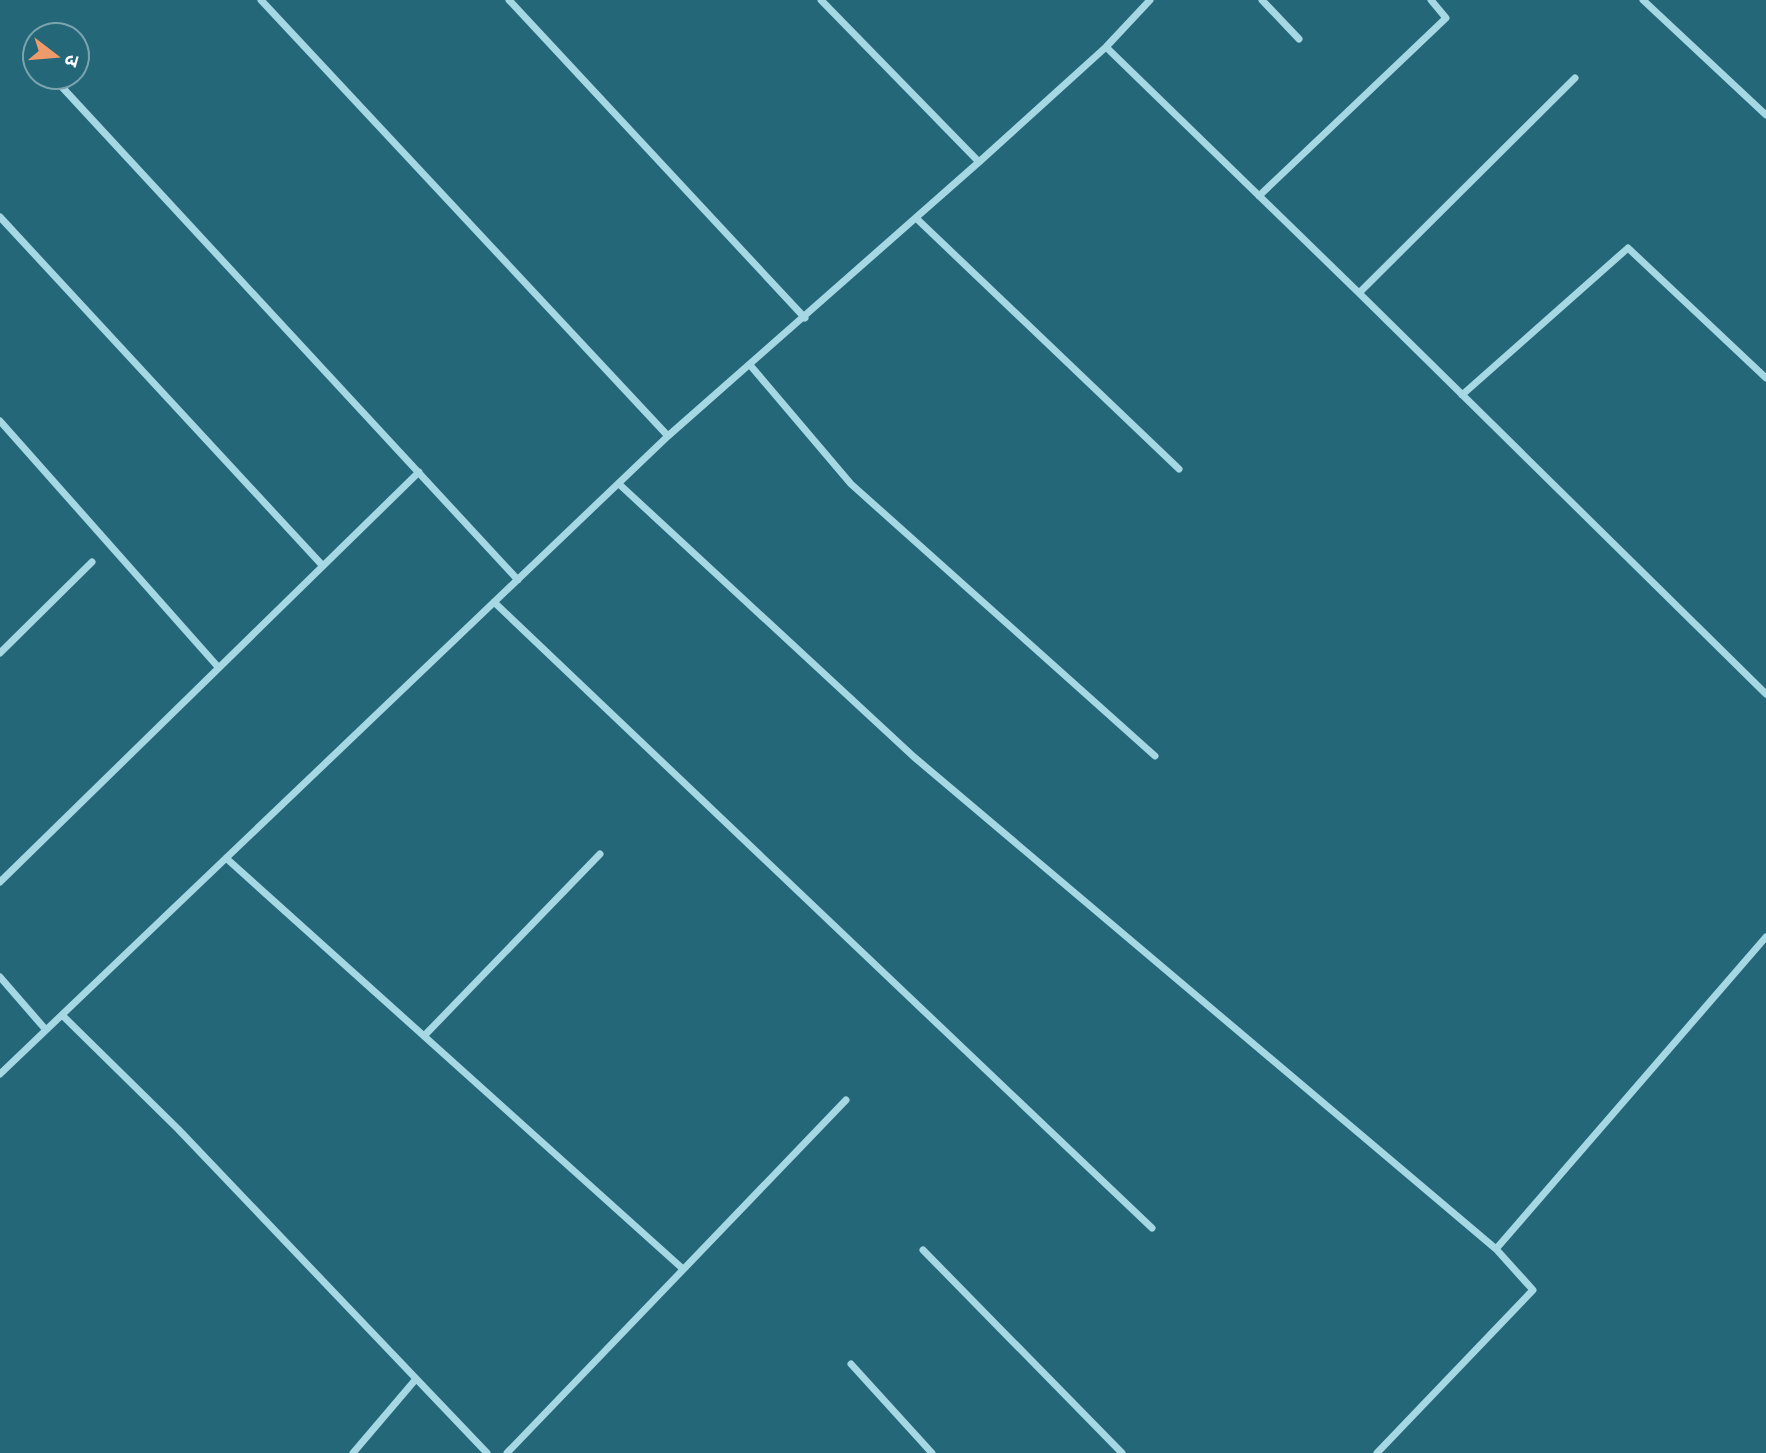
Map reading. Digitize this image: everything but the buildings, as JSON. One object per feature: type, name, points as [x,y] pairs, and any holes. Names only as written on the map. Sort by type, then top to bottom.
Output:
[{"type":"street","points":[[261,0],[668,436]]},
{"type":"street","points":[[509,0],[805,318]]},
{"type":"street","points":[[821,0],[979,162]]},
{"type":"street","points":[[1262,0],[1299,40]]},
{"type":"street","points":[[1259,196],[1446,18],[1432,0]]},
{"type":"street","points":[[1643,0],[1766,115]]},
{"type":"street","points":[[0,1074],[668,436],[805,318],[1106,47],[1147,1]]},
{"type":"street","points":[[1106,47],[1766,694]]},
{"type":"street","points":[[1359,293],[1575,78]]},
{"type":"street","points":[[66,91],[518,580]]},
{"type":"street","points":[[0,217],[323,566]]},
{"type":"street","points":[[916,218],[1179,469]]},
{"type":"street","points":[[1462,395],[1628,248],[1766,378]]},
{"type":"street","points":[[750,365],[851,484],[1155,756]]},
{"type":"street","points":[[0,421],[219,668]]},
{"type":"street","points":[[0,882],[419,472]]},
{"type":"street","points":[[619,484],[914,757],[1496,1249],[1533,1290],[1377,1453]]},
{"type":"street","points":[[0,653],[92,562]]},
{"type":"street","points":[[494,602],[1152,1228]]},
{"type":"street","points":[[424,1036],[600,854]]},
{"type":"street","points":[[226,858],[683,1269]]},
{"type":"street","points":[[1496,1249],[1766,937]]},
{"type":"street","points":[[0,977],[46,1030]]},
{"type":"street","points":[[62,1015],[178,1129],[487,1453]]},
{"type":"street","points":[[507,1453],[846,1100]]},
{"type":"street","points":[[923,1250],[1122,1453]]},
{"type":"street","points":[[850,1364],[932,1453]]},
{"type":"street","points":[[353,1453],[416,1379]]}]
